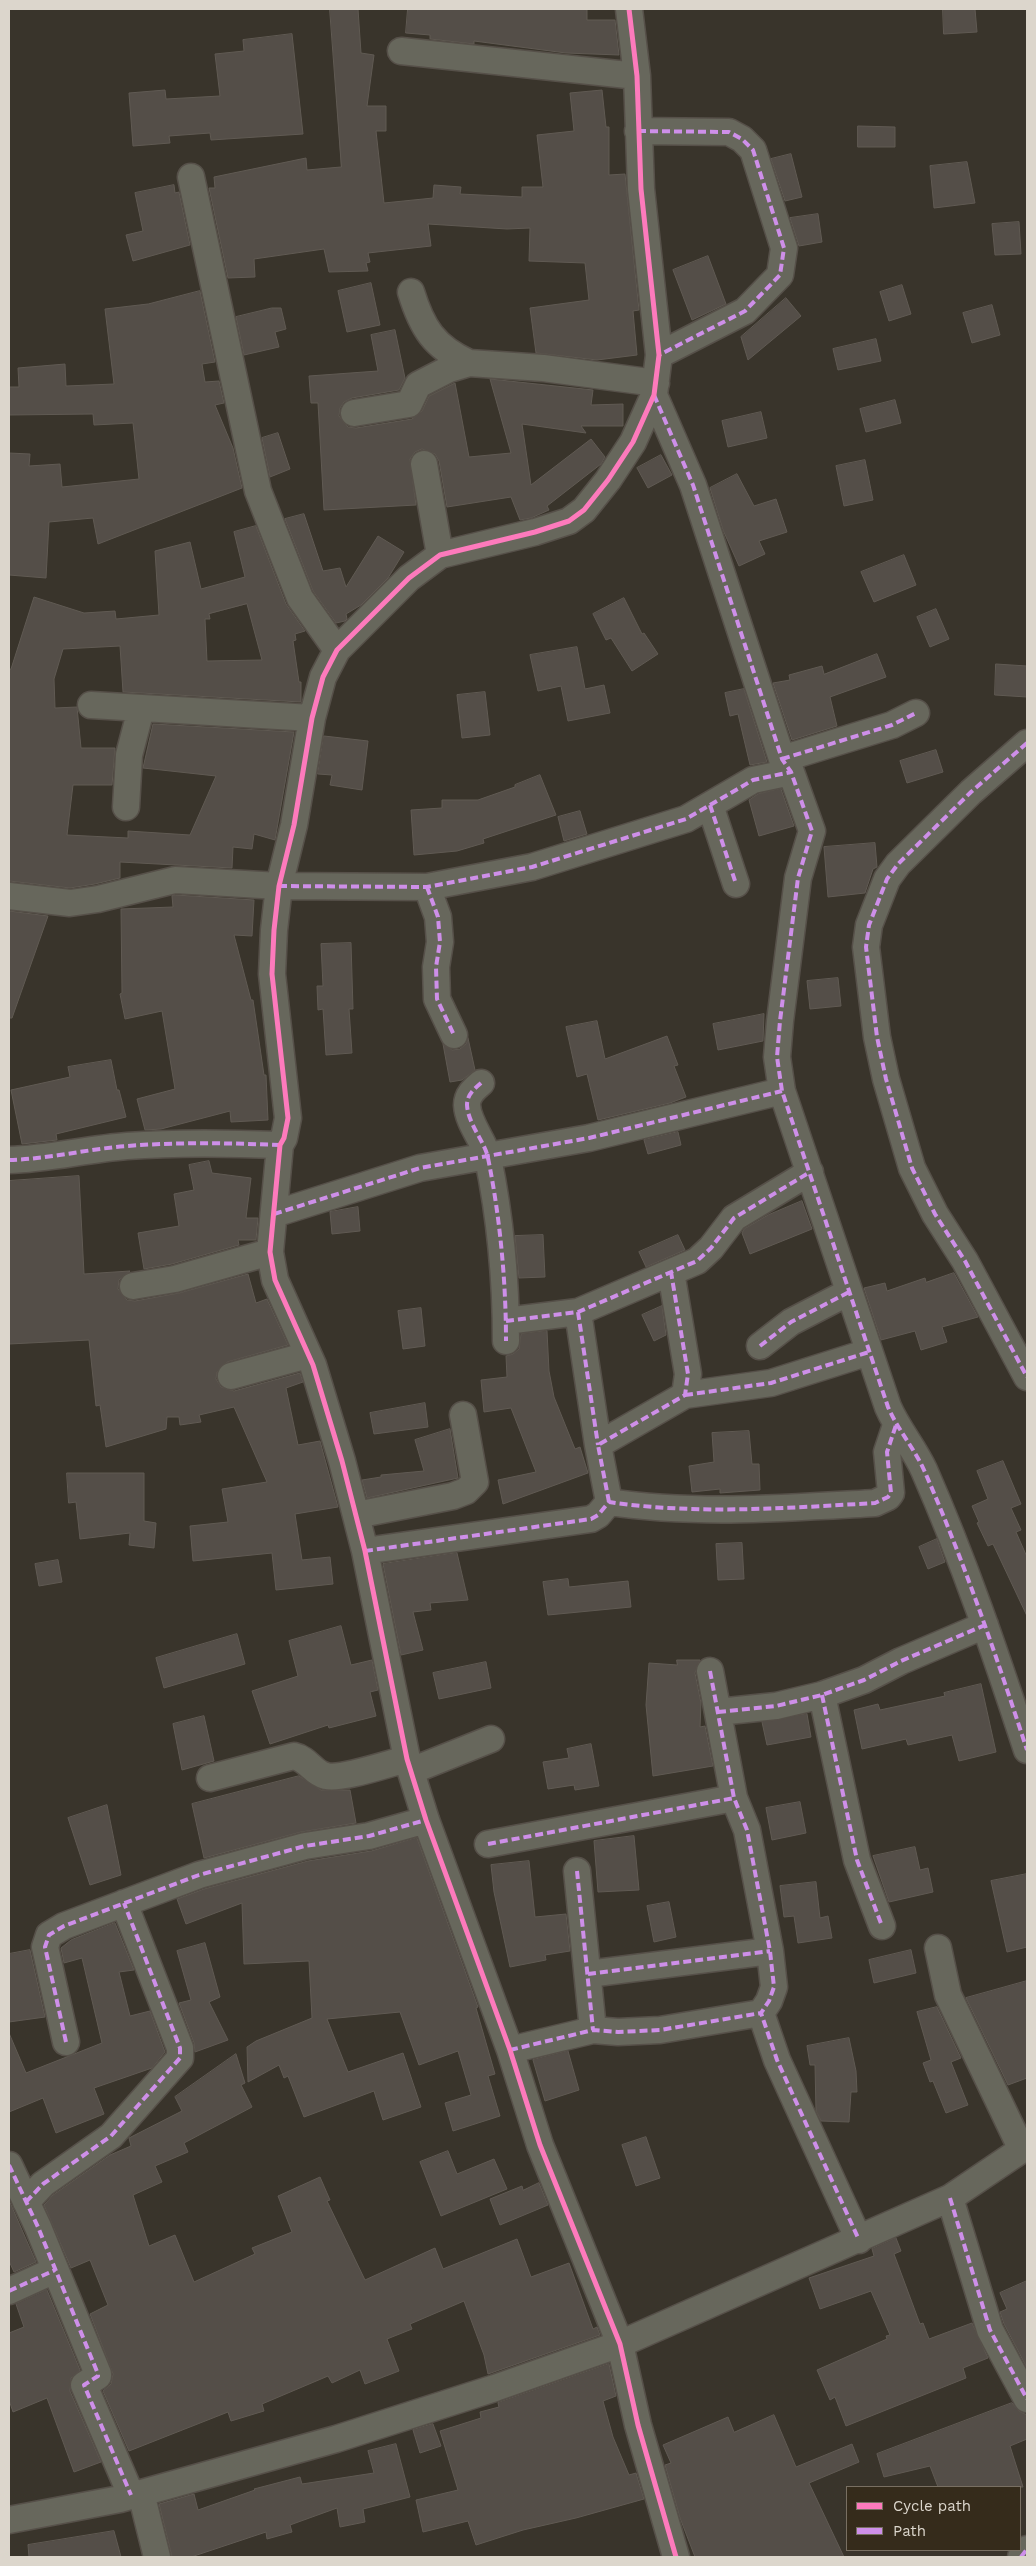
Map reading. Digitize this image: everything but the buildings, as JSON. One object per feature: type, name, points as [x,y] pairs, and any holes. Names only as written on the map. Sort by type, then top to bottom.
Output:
[{"type":"street","points":[[629,9],[637,76],[641,189],[659,355],[655,389],[633,442],[584,510],[569,521],[535,532],[440,555],[409,578],[337,650],[323,677],[312,718],[294,825],[279,886],[274,930],[272,974],[288,1118],[284,1138],[280,1145],[270,1252],[276,1280],[308,1354],[342,1462],[365,1551],[409,1765],[426,1820],[510,2050],[540,2145],[620,2344],[638,2425],[676,2557]]},
{"type":"street","points":[[401,51],[637,76]]},
{"type":"street","points":[[638,131],[729,132],[742,139],[753,150],[784,248],[780,275],[745,310],[659,355]]},
{"type":"street","points":[[191,177],[258,491],[300,598],[337,650]]},
{"type":"street","points":[[411,292],[420,318],[437,344],[451,355],[469,363]]},
{"type":"street","points":[[354,413],[409,404],[418,385],[449,368],[469,363],[543,368],[655,389]]},
{"type":"street","points":[[655,389],[692,485],[787,765],[812,831],[798,878],[780,1021],[777,1056],[782,1091],[869,1352],[896,1425],[923,1467],[954,1539],[1027,1750]]},
{"type":"street","points":[[424,464],[440,555]]},
{"type":"street","points":[[91,705],[141,709],[204,710],[312,718]]},
{"type":"street","points":[[126,807],[129,755],[141,709]]},
{"type":"street","points":[[9,896],[70,903],[98,899],[175,880],[279,886],[427,887],[532,867],[686,819],[753,780],[892,725],[916,713]]},
{"type":"street","points":[[1027,743],[971,792],[898,864],[887,879],[869,925],[866,947],[877,1037],[886,1079],[912,1168],[935,1214],[965,1261],[1027,1377]]},
{"type":"street","points":[[710,805],[736,884]]},
{"type":"street","points":[[427,887],[438,917],[440,942],[436,967],[438,999],[454,1036]]},
{"type":"street","points":[[481,1083],[469,1095],[467,1105],[474,1129],[488,1155],[500,1240],[506,1331],[578,1312],[697,1261],[711,1248],[734,1218],[810,1172]]},
{"type":"street","points":[[274,1214],[420,1168],[589,1138],[782,1091]]},
{"type":"street","points":[[9,1160],[84,1153],[127,1146],[213,1142],[280,1145]]},
{"type":"street","points":[[133,1286],[175,1279],[270,1252]]},
{"type":"street","points":[[671,1272],[688,1374],[685,1395]]},
{"type":"street","points":[[760,1346],[791,1322],[849,1292]]},
{"type":"street","points":[[578,1312],[598,1445],[609,1502]]},
{"type":"street","points":[[598,1445],[685,1395],[771,1383],[869,1352]]},
{"type":"street","points":[[232,1376],[308,1354]]},
{"type":"street","points":[[356,1515],[466,1492],[475,1482],[463,1416]]},
{"type":"street","points":[[609,1502],[646,1508],[780,1508],[875,1503],[888,1497],[891,1493],[888,1452],[896,1425]]},
{"type":"street","points":[[365,1551],[591,1519],[598,1515],[609,1502]]},
{"type":"street","points":[[718,1712],[776,1706],[822,1695],[864,1680],[901,1661],[985,1625]]},
{"type":"street","points":[[710,1671],[734,1798],[747,1830],[770,1951],[774,1987],[762,2013],[776,2060],[859,2240]]},
{"type":"street","points":[[822,1695],[857,1860],[882,1926]]},
{"type":"street","points":[[210,1778],[294,1756],[304,1758],[317,1772],[327,1776],[340,1776],[409,1765],[491,1739]]},
{"type":"street","points":[[488,1844],[734,1798]]},
{"type":"street","points":[[66,2042],[45,1947],[49,1935],[64,1926],[199,1875],[306,1846],[369,1836],[426,1820]]},
{"type":"street","points":[[577,1872],[593,2030]]},
{"type":"street","points":[[26,2202],[43,2184],[112,2136],[180,2058],[180,2048],[124,1903]]},
{"type":"street","points":[[9,2520],[136,2494],[336,2439],[495,2388],[620,2344],[859,2240],[950,2198],[1024,2148],[948,1995],[938,1948]]},
{"type":"street","points":[[588,1974],[770,1951]]},
{"type":"street","points":[[510,2050],[593,2030],[618,2032],[660,2030],[762,2013]]},
{"type":"street","points":[[9,2165],[98,2374],[86,2383],[85,2389],[136,2494],[157,2557]]},
{"type":"street","points":[[950,2198],[990,2330],[1027,2398]]},
{"type":"street","points":[[9,2292],[55,2270]]},
{"type":"street","points":[[1021,2557],[1027,2549]]},
{"type":"marked path","points":[[638,131],[729,132],[742,139],[753,150],[784,248],[780,275],[745,311],[659,355]]},
{"type":"marked path","points":[[654,395],[693,485],[782,759],[791,772],[812,831],[798,878],[780,1021],[777,1057],[782,1091],[888,1407],[920,1462],[939,1504],[979,1608],[1027,1750]]},
{"type":"marked path","points":[[782,759],[892,725],[916,713]]},
{"type":"marked path","points":[[1027,743],[971,792],[898,864],[887,879],[869,925],[866,947],[877,1037],[886,1079],[912,1168],[935,1214],[965,1261],[1027,1377]]},
{"type":"marked path","points":[[279,886],[427,887],[532,867],[686,819],[753,780],[791,772]]},
{"type":"marked path","points":[[710,805],[736,884]]},
{"type":"marked path","points":[[427,887],[438,917],[440,942],[436,967],[437,999],[454,1035]]},
{"type":"marked path","points":[[481,1083],[473,1090],[467,1105],[470,1119],[488,1158],[496,1203],[502,1249],[506,1341]]},
{"type":"marked path","points":[[274,1214],[420,1168],[589,1138],[782,1091]]},
{"type":"marked path","points":[[9,1160],[39,1158],[112,1147],[146,1145],[204,1143],[280,1145]]},
{"type":"marked path","points":[[506,1321],[578,1312],[697,1261],[711,1248],[734,1218],[810,1172]]},
{"type":"marked path","points":[[609,1502],[598,1445],[685,1395],[688,1374],[671,1272]]},
{"type":"marked path","points":[[760,1346],[791,1322],[849,1292]]},
{"type":"marked path","points":[[578,1312],[598,1445]]},
{"type":"marked path","points":[[685,1395],[771,1383],[869,1352]]},
{"type":"marked path","points":[[365,1551],[591,1519],[598,1515],[609,1502],[642,1506],[708,1509],[875,1503],[888,1497],[891,1493],[887,1452],[896,1425]]},
{"type":"marked path","points":[[718,1712],[776,1706],[822,1695],[864,1680],[901,1661],[985,1625]]},
{"type":"marked path","points":[[710,1671],[734,1798],[747,1830],[770,1951],[774,1987],[769,2001],[761,2013],[777,2060],[859,2240]]},
{"type":"marked path","points":[[822,1695],[857,1860],[882,1926]]},
{"type":"marked path","points":[[488,1844],[734,1798]]},
{"type":"marked path","points":[[66,2042],[45,1947],[49,1935],[64,1926],[199,1875],[305,1846],[369,1836],[426,1820]]},
{"type":"marked path","points":[[577,1871],[593,2030]]},
{"type":"marked path","points":[[26,2202],[43,2184],[111,2136],[180,2058],[180,2048],[124,1903]]},
{"type":"marked path","points":[[588,1974],[770,1951]]},
{"type":"marked path","points":[[510,2050],[593,2030],[618,2032],[660,2030],[761,2013]]},
{"type":"marked path","points":[[9,2165],[38,2227],[98,2374],[98,2376],[84,2385],[131,2495]]},
{"type":"marked path","points":[[950,2198],[990,2330],[1027,2399]]},
{"type":"marked path","points":[[9,2291],[55,2270]]},
{"type":"marked path","points":[[1021,2557],[1027,2549]]},
{"type":"cycle path","points":[[629,9],[637,76],[641,189],[659,355],[654,395],[633,442],[608,480],[584,510],[569,521],[535,532],[440,555],[409,578],[337,650],[323,677],[312,718],[294,825],[279,886],[274,930],[272,974],[288,1118],[284,1138],[280,1145],[270,1252],[275,1280],[313,1365],[342,1461],[365,1551],[407,1759],[426,1820],[510,2050],[540,2145],[620,2344],[638,2425],[676,2557]]}]
